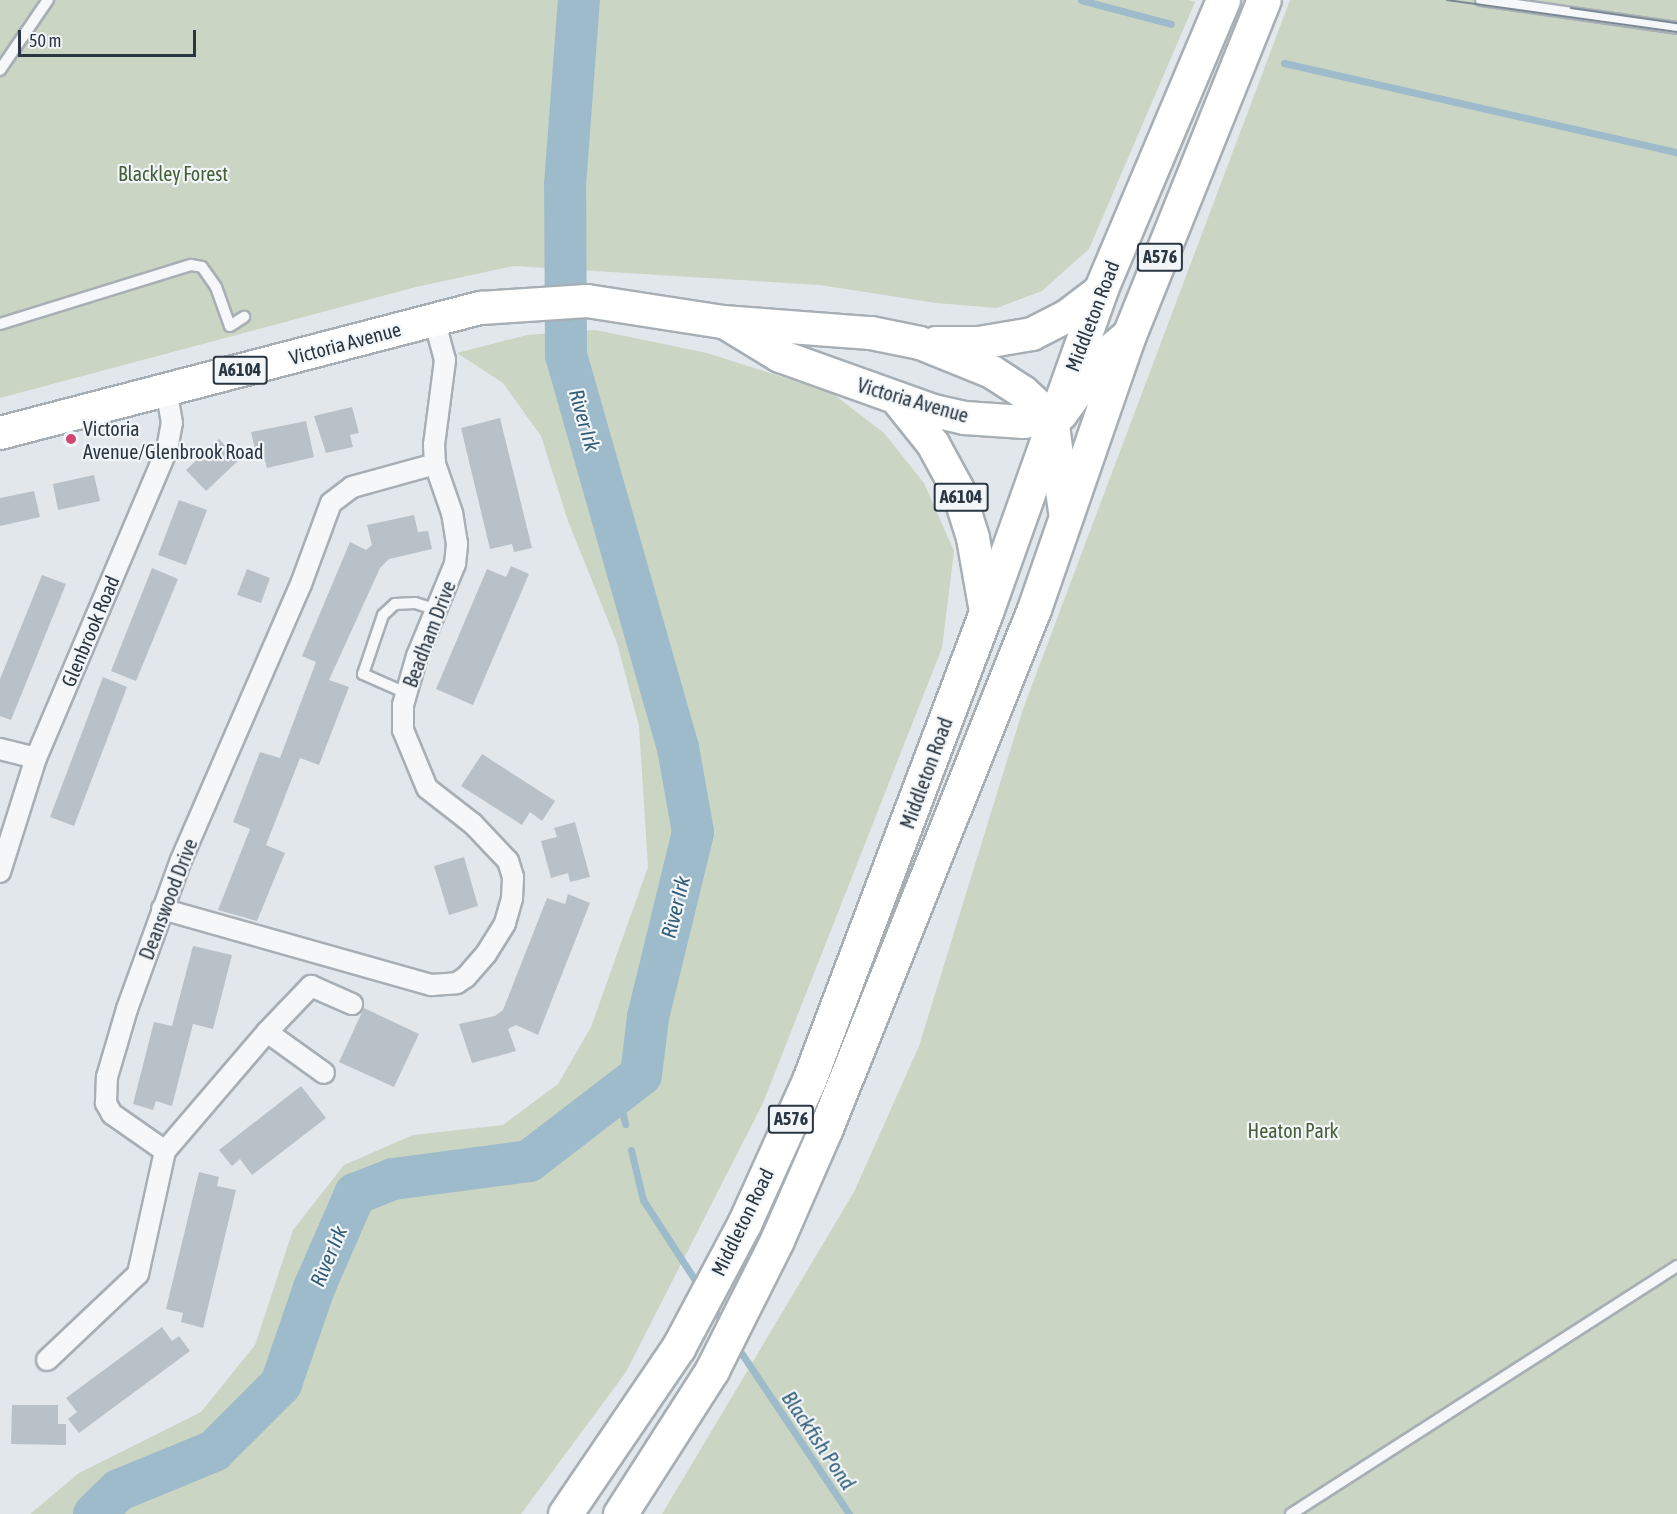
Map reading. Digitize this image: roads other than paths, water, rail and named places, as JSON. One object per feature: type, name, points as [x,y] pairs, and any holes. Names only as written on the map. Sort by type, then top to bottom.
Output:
[{"type":"highway","name":"Middleton Road","points":[[565,1514],[678,1348],[744,1224],[809,1080],[986,612],[1052,419],[1100,291],[1223,0]]},
{"type":"highway","name":"Middleton Road","points":[[620,1514],[712,1370],[777,1240],[878,1000],[1034,609],[1128,335],[1264,0]]},
{"type":"main road","points":[[920,343],[979,343],[1024,336],[1066,317],[1100,291]]},
{"type":"main road","name":"Victoria Avenue","points":[[0,433],[481,308],[587,301],[723,322],[802,325],[920,343],[1007,381],[1052,419]]},
{"type":"main road","name":"Victoria Avenue","points":[[723,322],[780,356],[896,398],[965,418],[1024,422],[1052,419]]},
{"type":"main road","points":[[1066,519],[1052,419],[1069,406],[1104,357],[1128,335]]},
{"type":"main road","name":"A6104","points":[[896,398],[933,444],[958,490],[973,538],[986,612]]},
{"type":"street","name":"Beadham Drive","points":[[162,909],[431,985],[457,983],[466,977],[486,954],[505,923],[513,877],[501,848],[427,788],[404,730],[406,693],[417,656],[438,610],[455,564],[457,544],[453,513],[435,464],[434,445],[445,360],[434,319]]},
{"type":"street","name":"Glenbrook Road","points":[[0,872],[36,758],[167,450],[172,423],[166,389]]},
{"type":"street","name":"Deanswood Drive","points":[[165,1151],[112,1114],[105,1091],[127,1009],[162,909],[301,584],[331,503],[352,487],[435,464]]},
{"type":"street","points":[[0,749],[36,758]]},
{"type":"street","points":[[47,1360],[138,1275],[165,1151],[267,1032],[311,986],[352,1004]]},
{"type":"street","points":[[267,1032],[324,1073]]},
{"type":"lane","points":[[0,70],[48,0]]},
{"type":"lane","points":[[1481,0],[1677,27]]},
{"type":"lane","points":[[0,324],[191,265],[202,267],[216,287],[230,326],[244,317]]},
{"type":"lane","points":[[406,693],[363,674],[383,615],[395,604],[415,603],[438,610]]},
{"type":"lane","points":[[1292,1514],[1677,1266]]},
{"type":"waterway","name":"River Irk","points":[[94,1514],[119,1490],[214,1451],[281,1384],[314,1288],[355,1194],[393,1179],[529,1161],[641,1075],[648,1017],[693,832],[678,748],[566,355],[565,185],[579,0]]},
{"type":"waterway","points":[[1081,0],[1171,24]]},
{"type":"waterway","points":[[1284,63],[1677,152]]},
{"type":"waterway","points":[[618,1093],[625,1124]]},
{"type":"waterway","name":"Blackfish Pond","points":[[631,1150],[643,1200],[697,1283]]},
{"type":"waterway","points":[[714,1310],[721,1320]]},
{"type":"waterway","name":"Blackfish Pond","points":[[742,1354],[849,1514]]},
{"type":"tram line","points":[[1447,0],[1677,32]]},
{"type":"tram line","points":[[1571,8],[1677,23]]},
{"type":"place","name":"Victoria Avenue/Glenbrook Road","points":[[71,439]]},
{"type":"park label","name":"Blackley Forest","points":[[173,173]]},
{"type":"park label","name":"Heaton Park","points":[[1293,1130]]}]
